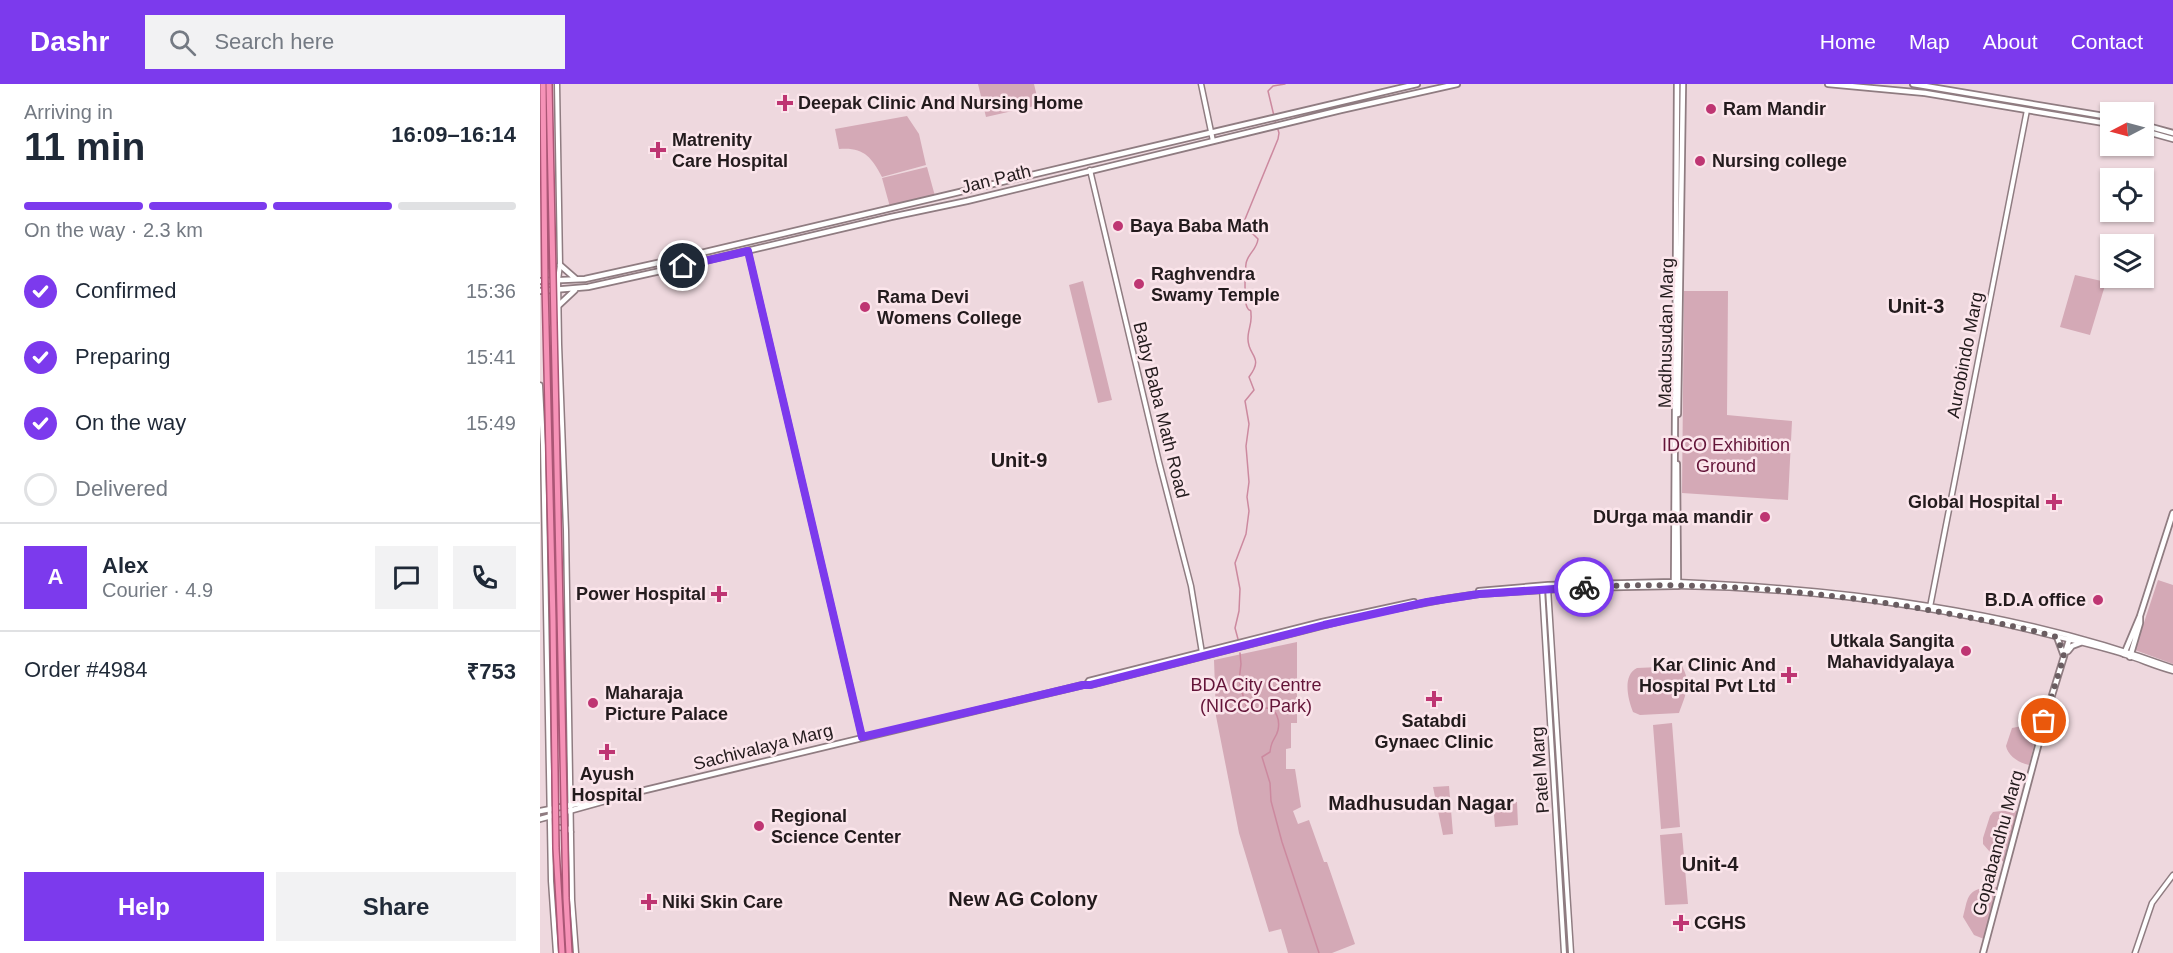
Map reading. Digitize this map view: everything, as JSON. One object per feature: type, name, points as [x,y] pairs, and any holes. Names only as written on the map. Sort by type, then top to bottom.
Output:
[{"type":"highway","points":[[543,84],[556,848],[562,953]]},
{"type":"highway","points":[[549,84],[569,953]]},
{"type":"main road","name":"Jan Path","points":[[540,281],[576,280],[680,258],[1417,84]]},
{"type":"main road","name":"Jan Path","points":[[540,291],[578,289],[748,251],[1457,84]]},
{"type":"main road","name":"Madhusudan Marg","points":[[1676,584],[1677,84]]},
{"type":"main road","name":"Madhusudan Marg","points":[[1676,584],[1678,489],[1676,447],[1683,84]]},
{"type":"main road","points":[[1828,84],[1895,90],[2100,122]]},
{"type":"main road","points":[[1913,84],[2100,115]]},
{"type":"main road","points":[[2154,127],[2173,134]]},
{"type":"main road","points":[[2154,134],[2173,139]]},
{"type":"main road","points":[[560,265],[576,280]]},
{"type":"main road","points":[[559,305],[578,289]]},
{"type":"main road","points":[[2124,652],[2140,616],[2173,513]]},
{"type":"main road","name":"Sachivalaya Marg","points":[[571,807],[1087,684],[1089,681],[1203,655],[1372,610],[1450,595],[1545,587],[1676,584]]},
{"type":"main road","points":[[2131,655],[2140,616]]},
{"type":"main road","points":[[2057,637],[2064,656]]},
{"type":"main road","name":"Gopabandhu Marg","points":[[1983,953],[2049,705],[2070,639]]},
{"type":"main road","points":[[2064,656],[2072,646],[2080,643]]},
{"type":"main road","name":"Sachivalaya Marg","points":[[540,811],[601,802],[622,795]]},
{"type":"main road","points":[[540,819],[571,807]]},
{"type":"street","points":[[557,84],[560,265],[558,290],[572,900],[576,953]]},
{"type":"street","points":[[1201,84],[1213,141]]},
{"type":"street","name":"Aurobindo Marg","points":[[1930,607],[2027,109]]},
{"type":"street","name":"Baby Baba Math Road","points":[[1090,170],[1191,586],[1203,655]]},
{"type":"street","points":[[748,251],[862,737]]},
{"type":"street","points":[[540,385],[550,881],[556,953]]},
{"type":"street","name":"Sachivalaya Marg","points":[[1676,584],[1779,587],[1846,593],[1983,616],[2124,652],[2173,669]]},
{"type":"street","name":"Sachivalaya Marg","points":[[1676,584],[1779,590],[1872,600],[1983,619],[2124,652]]},
{"type":"street","name":"Patel Marg","points":[[1545,587],[1564,953]]},
{"type":"street","name":"Patel Marg","points":[[1545,587],[1571,953]]},
{"type":"street","points":[[549,800],[571,791]]},
{"type":"street","points":[[550,827],[567,828],[571,833]]},
{"type":"street","points":[[2135,953],[2152,903],[2173,875]]},
{"type":"green space","points":[[978,84],[1034,84],[1039,105],[986,117]]},
{"type":"green space","points":[[907,116],[919,134],[926,165],[882,177],[874,163],[865,154],[860,151],[839,149],[835,129]]},
{"type":"green space","points":[[927,167],[935,196],[890,207],[882,178]]},
{"type":"green space","points":[[2075,275],[2100,281],[2100,288],[2104,288],[2090,335],[2060,327]]},
{"type":"green space","points":[[1083,281],[1112,400],[1098,403],[1069,285]]},
{"type":"green space","name":"IDCO Exhibition Ground","points":[[1684,291],[1728,291],[1727,415],[1792,421],[1788,500],[1682,493]]},
{"type":"green space","points":[[2158,580],[2173,585],[2173,664],[2135,650]]},
{"type":"green space","name":"BDA City Centre (NICCO Park)","points":[[1297,642],[1297,723],[1291,723],[1291,748],[1286,749],[1286,769],[1295,769],[1301,807],[1293,811],[1298,824],[1309,820],[1324,862],[1327,862],[1355,944],[1332,953],[1288,953],[1281,929],[1269,932],[1239,833],[1216,716],[1214,660]]},
{"type":"green space","points":[[1682,666],[1687,684],[1679,713],[1640,715],[1633,712],[1627,688],[1632,671],[1637,668]]},
{"type":"green space","points":[[1672,723],[1680,827],[1661,829],[1653,725]]},
{"type":"green space","points":[[2039,725],[2029,765],[2014,758],[2006,746],[2012,728]]},
{"type":"green space","points":[[1449,786],[1453,834],[1443,835],[1433,787]]},
{"type":"green space","points":[[1517,802],[1518,825],[1495,827],[1493,803]]},
{"type":"green space","points":[[2019,811],[2005,862],[1996,859],[1983,844],[1983,838],[1993,812]]},
{"type":"green space","points":[[1682,833],[1688,904],[1665,905],[1660,835]]},
{"type":"green space","points":[[1986,887],[1997,887],[1984,939],[1974,935],[1963,917],[1971,894]]},
{"type":"waterway","points":[[1274,116],[1268,91],[1273,86],[1285,84]]},
{"type":"waterway","points":[[1238,639],[1235,628],[1239,611],[1240,589],[1235,563],[1246,534],[1249,511],[1246,446],[1249,424],[1245,401],[1254,390],[1249,377],[1255,365],[1248,344],[1251,310],[1246,304],[1245,273],[1248,257],[1258,239],[1241,229],[1278,139],[1279,133],[1275,120]]},
{"type":"waterway","points":[[1240,653],[1239,681],[1247,710],[1249,712],[1257,708],[1270,709],[1278,719],[1278,730],[1270,752],[1262,757],[1270,783],[1271,801],[1282,842],[1319,953]]},
{"type":"way so far","points":[[1584,587],[1755,588],[1872,600],[1983,619],[2057,637],[2064,656],[2044,721]]},
{"type":"place","name":"Deepak Clinic And Nursing Home","points":[[785,103]]},
{"type":"place","name":"Ram Mandir","points":[[1711,109]]},
{"type":"place","name":"Matrenity Care Hospital","points":[[658,150]]},
{"type":"place","name":"Nursing college","points":[[1700,161]]},
{"type":"place","name":"Baya Baba Math","points":[[1118,226]]},
{"type":"place","name":"Raghvendra Swamy Temple","points":[[1139,284]]},
{"type":"place","name":"Rama Devi Womens College","points":[[865,307]]},
{"type":"place","name":"Global Hospital","points":[[2054,502]]},
{"type":"place","name":"DUrga maa mandir","points":[[1765,517]]},
{"type":"place","name":"Power Hospital","points":[[719,594]]},
{"type":"place","name":"B.D.A office","points":[[2098,600]]},
{"type":"place","name":"Utkala Sangita Mahavidyalaya","points":[[1966,651]]},
{"type":"place","name":"Kar Clinic And Hospital Pvt Ltd","points":[[1789,675]]},
{"type":"place","name":"Satabdi Gynaec Clinic","points":[[1434,699]]},
{"type":"place","name":"Maharaja Picture Palace","points":[[593,703]]},
{"type":"place","name":"Ayush Hospital","points":[[607,752]]},
{"type":"place","name":"Regional Science Center","points":[[759,826]]},
{"type":"place","name":"Niki Skin Care","points":[[649,902]]},
{"type":"place","name":"CGHS","points":[[1681,923]]},
{"type":"district","name":"Unit-3","points":[[1916,306]]},
{"type":"district","name":"Unit-9","points":[[1019,460]]},
{"type":"district","name":"Madhusudan Nagar","points":[[1421,803]]},
{"type":"district","name":"Unit-4","points":[[1710,864]]},
{"type":"district","name":"New AG Colony","points":[[1023,899]]},
{"type":"route","points":[[683,266],[748,251],[862,737],[1169,666],[1372,613],[1479,594],[1584,587]]}]
